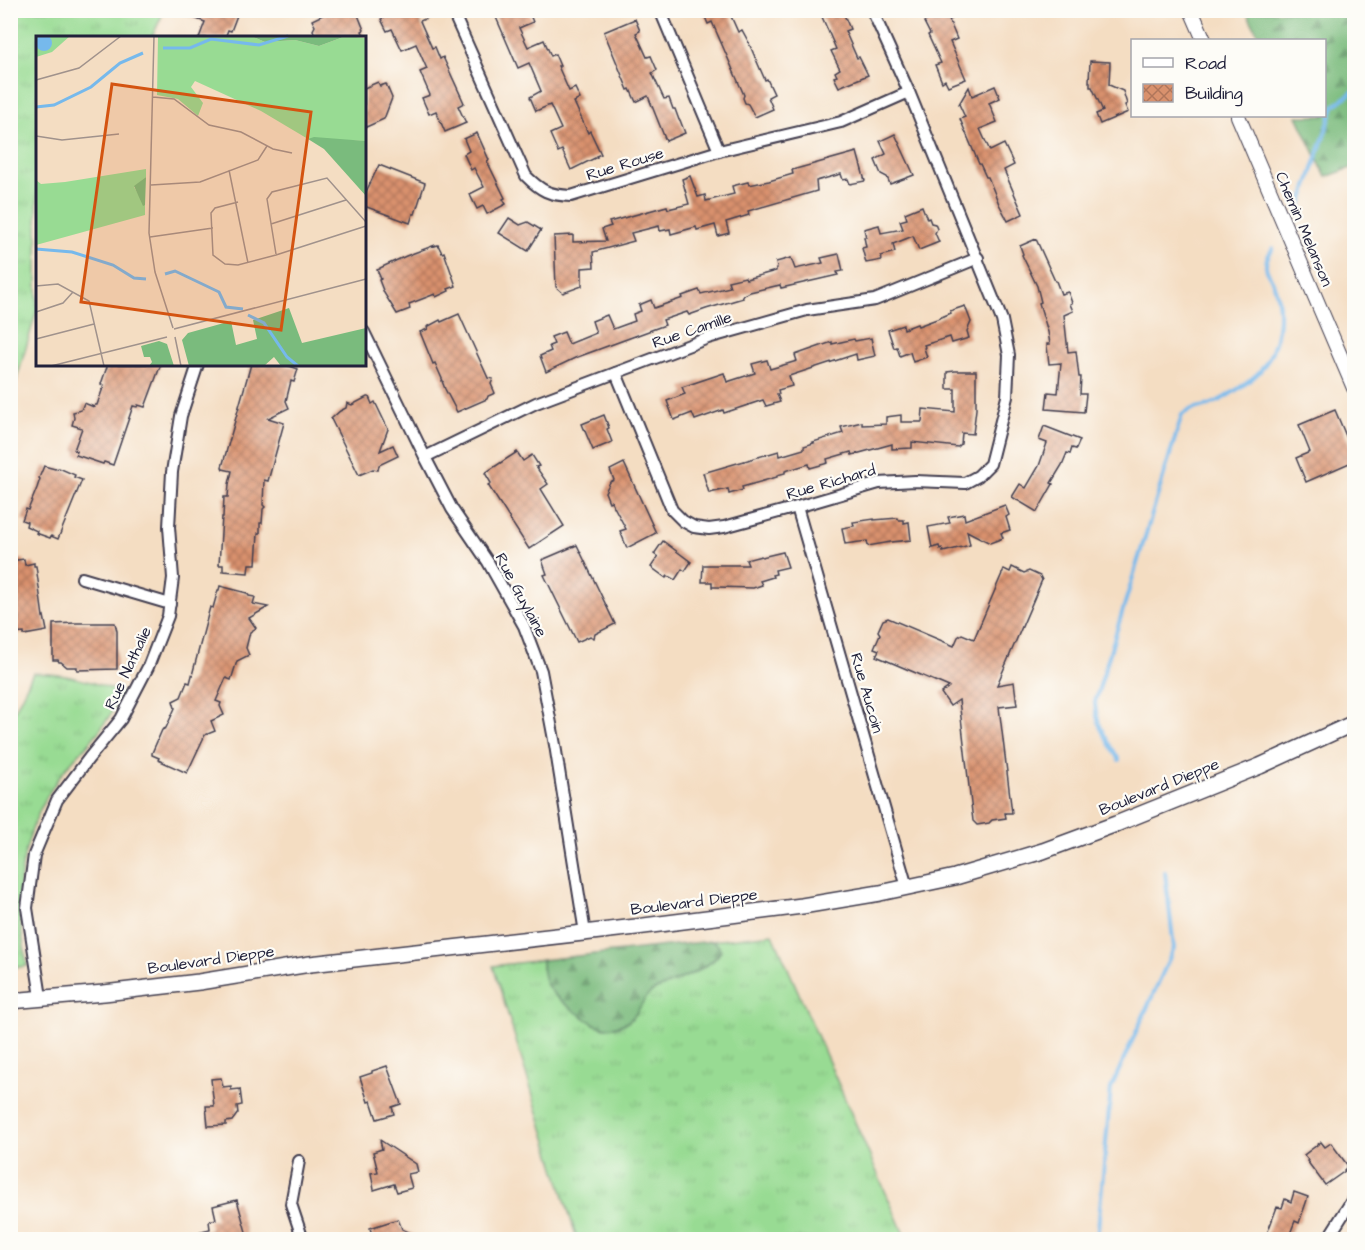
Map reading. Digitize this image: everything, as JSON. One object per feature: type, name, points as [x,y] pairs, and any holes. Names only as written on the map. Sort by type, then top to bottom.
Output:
[{"type":"main road","name":"Boulevard Dieppe","points":[[10,1001],[199,982],[310,964],[802,906],[907,887],[955,877],[1054,847],[1260,766],[1354,723]]},
{"type":"street","name":"Rue Rouse","points":[[452,10],[526,176],[538,188],[555,195],[571,196],[719,151],[841,122],[909,92]]},
{"type":"street","points":[[660,10],[719,151]]},
{"type":"street","name":"Rue Richard","points":[[616,373],[672,510],[683,521],[694,527],[709,530],[724,527],[879,483],[915,481],[965,483],[978,476],[990,464],[1007,397],[1009,355],[1002,320],[909,92],[872,10]]},
{"type":"street","points":[[1191,10],[1204,39]]},
{"type":"street","name":"Chemin Melanson","points":[[1238,117],[1354,388]]},
{"type":"street","name":"Rue Camille","points":[[424,457],[536,403],[708,338],[807,310],[875,300],[978,258]]},
{"type":"street","name":"Rue Guylaine","points":[[366,336],[424,457],[452,509],[488,562],[524,626],[541,671],[585,933]]},
{"type":"street","name":"Rue Nathalie","points":[[41,997],[27,908],[34,855],[57,801],[88,758],[121,719],[148,668],[168,616],[173,578],[169,527],[172,472],[181,416],[197,366]]},
{"type":"street","name":"Rue Aucoin","points":[[797,507],[907,887]]},
{"type":"street","points":[[82,578],[170,604]]},
{"type":"street","points":[[299,1161],[291,1204],[303,1239]]},
{"type":"street","points":[[1329,1239],[1351,1202],[1354,1201]]},
{"type":"green space","points":[[11,10],[164,11],[152,36],[36,36],[36,313],[11,399]]},
{"type":"green space","points":[[1246,11],[1354,11],[1354,167],[1326,177],[1297,117],[1326,117],[1326,39],[1260,39]]},
{"type":"green space","points":[[33,673],[79,679],[123,693],[90,742],[56,782],[36,819],[20,879],[20,921],[27,966],[11,968],[11,716]]},
{"type":"green space","points":[[773,934],[906,1239],[577,1239],[493,966],[542,960],[542,969],[554,995],[594,1024],[605,1028],[616,1027],[628,1022],[651,992],[691,974],[714,960],[716,943],[711,941]]},
{"type":"green space","points":[[711,941],[718,945],[721,951],[716,958],[700,969],[650,993],[630,1020],[614,1027],[606,1028],[597,1025],[573,1010],[552,992],[543,974],[542,960]]},
{"type":"building","points":[[178,10],[239,10],[231,31],[228,30],[226,36],[200,36],[205,22],[177,12]]},
{"type":"building","points":[[333,10],[356,10],[364,36],[315,36],[312,20]]},
{"type":"building","points":[[400,10],[444,10],[420,21],[432,48],[435,47],[440,59],[443,57],[464,103],[458,106],[466,123],[445,132],[436,111],[429,114],[422,98],[430,95],[420,72],[427,69],[416,44],[402,50],[392,29],[387,31],[381,19]]},
{"type":"building","points":[[507,10],[528,10],[533,22],[519,28],[528,47],[544,40],[551,56],[555,54],[569,91],[575,88],[580,99],[574,102],[588,133],[590,131],[601,154],[597,157],[571,170],[562,150],[558,152],[550,134],[561,129],[550,105],[536,111],[530,97],[541,91],[529,63],[518,68],[495,15]]},
{"type":"building","points":[[702,10],[737,10],[730,14],[738,32],[742,30],[774,94],[768,97],[773,109],[755,117],[748,104],[745,103],[744,95],[712,22],[708,24]]},
{"type":"building","points":[[819,10],[842,10],[850,29],[845,31],[857,58],[859,57],[868,75],[839,87],[834,77],[837,76],[835,72],[840,69],[831,51],[836,49]]},
{"type":"building","points":[[924,10],[971,10],[949,20],[957,39],[950,42],[966,79],[948,86],[945,80],[942,82],[935,65],[941,63],[928,35],[930,34],[924,22],[928,20]]},
{"type":"building","points":[[635,19],[640,31],[636,33],[647,57],[651,56],[657,70],[652,73],[664,99],[669,98],[685,133],[666,141],[648,96],[636,102],[630,89],[628,90],[604,32]]},
{"type":"building","points":[[1090,61],[1110,62],[1109,85],[1123,91],[1127,104],[1125,105],[1128,112],[1100,124],[1096,114],[1103,111],[1090,87]]},
{"type":"building","points":[[378,82],[380,86],[386,84],[392,98],[384,119],[366,127],[366,87]]},
{"type":"building","points":[[995,86],[1000,98],[989,103],[997,122],[980,129],[990,151],[1004,144],[1014,165],[1004,170],[1023,214],[1008,221],[988,177],[979,164],[960,119],[965,117],[959,104],[969,87],[972,96]]},
{"type":"building","points":[[477,133],[506,204],[487,214],[483,206],[477,209],[471,197],[470,194],[484,187],[474,168],[471,170],[464,154],[469,151],[464,139]]},
{"type":"building","points":[[895,134],[914,175],[890,184],[887,177],[881,174],[875,160],[886,154],[880,141]]},
{"type":"building","points":[[857,152],[865,181],[850,184],[848,179],[843,180],[841,174],[816,181],[817,191],[748,211],[749,215],[726,222],[729,233],[718,236],[715,225],[697,230],[696,227],[671,234],[670,229],[660,231],[659,226],[631,233],[634,241],[593,252],[594,267],[582,268],[582,286],[563,293],[556,287],[554,236],[573,235],[573,242],[606,241],[602,229],[611,226],[609,222],[667,206],[668,209],[689,204],[682,179],[690,176],[698,197],[705,195],[706,201],[734,194],[732,186],[748,182],[749,185],[769,181],[793,174],[792,170]]},
{"type":"building","points":[[379,165],[425,183],[410,223],[366,207],[366,192]]},
{"type":"building","points":[[922,206],[927,219],[929,218],[931,223],[935,224],[937,229],[935,233],[939,242],[919,250],[913,236],[893,244],[895,252],[881,256],[882,260],[866,263],[862,248],[866,247],[864,229],[879,225],[881,233],[903,229],[900,221],[907,219],[905,213]]},
{"type":"building","points":[[509,218],[520,225],[528,222],[541,230],[528,251],[499,233]]},
{"type":"building","points":[[1036,239],[1061,294],[1068,292],[1072,303],[1070,304],[1073,311],[1064,315],[1068,352],[1076,351],[1079,377],[1081,377],[1080,394],[1086,394],[1084,412],[1046,409],[1048,392],[1058,393],[1061,363],[1049,364],[1047,344],[1050,344],[1039,303],[1041,302],[1037,286],[1020,246]]},
{"type":"building","points":[[438,245],[442,253],[444,252],[456,286],[436,297],[435,294],[409,304],[410,309],[397,314],[384,293],[377,270]]},
{"type":"building","points":[[839,254],[843,271],[837,272],[838,275],[781,288],[780,285],[750,292],[742,296],[743,298],[689,315],[687,312],[663,320],[665,325],[575,358],[546,372],[540,356],[551,351],[549,346],[554,344],[551,337],[564,332],[569,344],[596,333],[592,321],[607,315],[613,329],[635,321],[633,314],[641,311],[639,305],[651,300],[654,308],[699,290],[701,294],[730,287],[728,281],[776,271],[776,262],[791,258],[795,269],[823,263],[821,258]]},
{"type":"building","points":[[965,306],[971,322],[967,331],[969,338],[952,343],[950,337],[924,345],[927,357],[913,362],[910,352],[900,356],[897,347],[894,348],[888,330],[903,325],[904,329],[917,324],[918,326]]},
{"type":"building","points":[[459,314],[488,378],[493,379],[491,384],[495,393],[457,412],[420,332],[440,320],[441,322]]},
{"type":"building","points":[[871,338],[875,356],[857,360],[856,354],[789,376],[792,386],[778,390],[780,402],[766,406],[763,400],[695,420],[692,413],[674,420],[667,401],[685,394],[682,387],[724,373],[727,382],[755,373],[752,364],[767,360],[770,369],[797,361],[795,355],[832,342],[832,344]]},
{"type":"building","points":[[107,366],[160,366],[145,407],[133,406],[113,465],[76,455],[77,451],[74,450],[82,428],[72,425],[73,412],[81,410],[84,403],[94,407],[97,405],[104,385],[101,384]]},
{"type":"building","points":[[250,366],[290,366],[298,369],[294,382],[291,381],[286,401],[289,408],[268,418],[284,423],[268,481],[264,480],[263,505],[265,507],[262,523],[260,523],[260,533],[258,533],[256,564],[249,564],[248,573],[223,571],[223,565],[219,565],[224,497],[228,497],[232,471],[222,467]]},
{"type":"building","points":[[976,371],[976,409],[973,434],[962,433],[961,444],[958,447],[912,442],[912,448],[892,449],[892,444],[827,459],[828,463],[810,468],[809,464],[785,471],[777,477],[742,487],[743,490],[729,494],[728,489],[709,493],[703,473],[779,451],[780,456],[804,449],[804,446],[813,442],[843,433],[841,427],[862,422],[862,425],[886,424],[886,417],[901,415],[901,422],[922,422],[923,409],[955,412],[955,389],[947,389],[947,372]]},
{"type":"building","points":[[367,397],[372,404],[375,402],[388,429],[380,451],[393,445],[398,456],[379,465],[378,470],[373,469],[359,475],[331,419],[346,408],[347,403],[352,405]]},
{"type":"building","points":[[1335,410],[1354,455],[1354,461],[1306,482],[1296,458],[1310,452],[1299,425]]},
{"type":"building","points":[[604,415],[612,442],[593,450],[582,424]]},
{"type":"building","points":[[1044,426],[1080,440],[1076,449],[1072,448],[1070,454],[1067,453],[1037,512],[1012,497],[1020,484],[1026,488],[1039,466],[1047,443],[1039,440]]},
{"type":"building","points":[[517,452],[523,461],[532,455],[539,466],[536,467],[548,484],[541,489],[564,526],[529,549],[488,485],[491,483],[485,473]]},
{"type":"building","points":[[624,463],[656,533],[627,548],[620,531],[626,529],[605,492],[610,482],[614,480],[610,470]]},
{"type":"building","points":[[44,466],[59,468],[82,480],[58,539],[36,533],[37,531],[26,526],[27,522],[22,520],[37,488]]},
{"type":"building","points":[[1005,505],[1009,515],[1006,517],[1010,530],[1001,533],[1003,538],[990,543],[967,531],[970,545],[943,552],[939,546],[932,548],[928,527],[950,523],[948,517],[964,514],[965,520]]},
{"type":"building","points":[[898,518],[904,520],[904,523],[909,522],[911,540],[868,546],[867,541],[845,544],[842,528],[854,526],[853,522]]},
{"type":"building","points":[[663,541],[691,562],[685,571],[682,569],[675,580],[668,576],[666,578],[651,567],[658,557],[654,554]]},
{"type":"building","points":[[577,545],[615,624],[595,634],[594,638],[590,636],[577,642],[544,575],[547,574],[542,560]]},
{"type":"building","points":[[783,552],[788,567],[775,570],[776,574],[772,575],[773,577],[760,581],[762,585],[753,588],[712,587],[712,582],[702,582],[703,565],[748,565],[746,560]]},
{"type":"building","points":[[24,559],[25,565],[34,563],[36,566],[47,631],[24,635],[24,633],[10,634],[10,561]]},
{"type":"building","points":[[1012,567],[1024,573],[1029,571],[1040,576],[1042,580],[997,685],[1014,682],[1017,705],[999,707],[1012,813],[1005,813],[1006,818],[977,825],[973,821],[959,700],[950,706],[941,693],[949,687],[876,656],[879,650],[874,648],[883,620],[888,618],[954,646],[962,634],[974,639],[1004,569],[1010,572]]},
{"type":"building","points":[[220,586],[247,593],[255,597],[253,604],[268,607],[249,618],[256,628],[250,632],[246,648],[249,655],[237,661],[231,680],[226,678],[216,701],[221,703],[224,715],[211,721],[215,731],[205,735],[187,773],[158,760],[159,758],[152,753],[175,708],[173,701],[181,697],[187,682],[190,683],[210,607],[213,608]]},
{"type":"building","points":[[115,623],[117,669],[77,670],[77,667],[67,667],[58,660],[53,660],[53,624]]},
{"type":"building","points":[[387,1066],[401,1104],[392,1107],[394,1114],[377,1119],[371,1101],[368,1102],[360,1077]]},
{"type":"building","points":[[221,1078],[223,1087],[231,1086],[231,1090],[240,1089],[242,1105],[237,1106],[238,1113],[232,1121],[226,1122],[226,1125],[208,1126],[206,1106],[214,1106],[211,1079]]},
{"type":"building","points":[[380,1140],[416,1164],[418,1172],[408,1174],[412,1188],[397,1192],[394,1184],[374,1190],[371,1173],[378,1172],[373,1152],[382,1149]]},
{"type":"building","points":[[1321,1142],[1325,1147],[1331,1143],[1348,1166],[1345,1171],[1325,1185],[1304,1155]]},
{"type":"building","points":[[1294,1192],[1308,1197],[1299,1223],[1295,1221],[1288,1239],[1265,1239],[1277,1207],[1282,1208],[1285,1199],[1291,1202]]},
{"type":"building","points":[[237,1200],[248,1239],[185,1239],[185,1235],[210,1229],[209,1221],[216,1219],[213,1206]]},
{"type":"building","points":[[398,1219],[402,1229],[423,1239],[373,1239],[370,1228]]},
{"type":"waterway","points":[[1298,214],[1334,106],[1354,91]]},
{"type":"waterway","points":[[1119,760],[1100,725],[1095,702],[1182,415],[1189,410],[1217,402],[1231,394],[1261,370],[1272,351],[1278,329],[1279,306],[1266,264],[1273,248]]},
{"type":"waterway","points":[[1097,1240],[1111,1088],[1174,948],[1165,872]]}]
